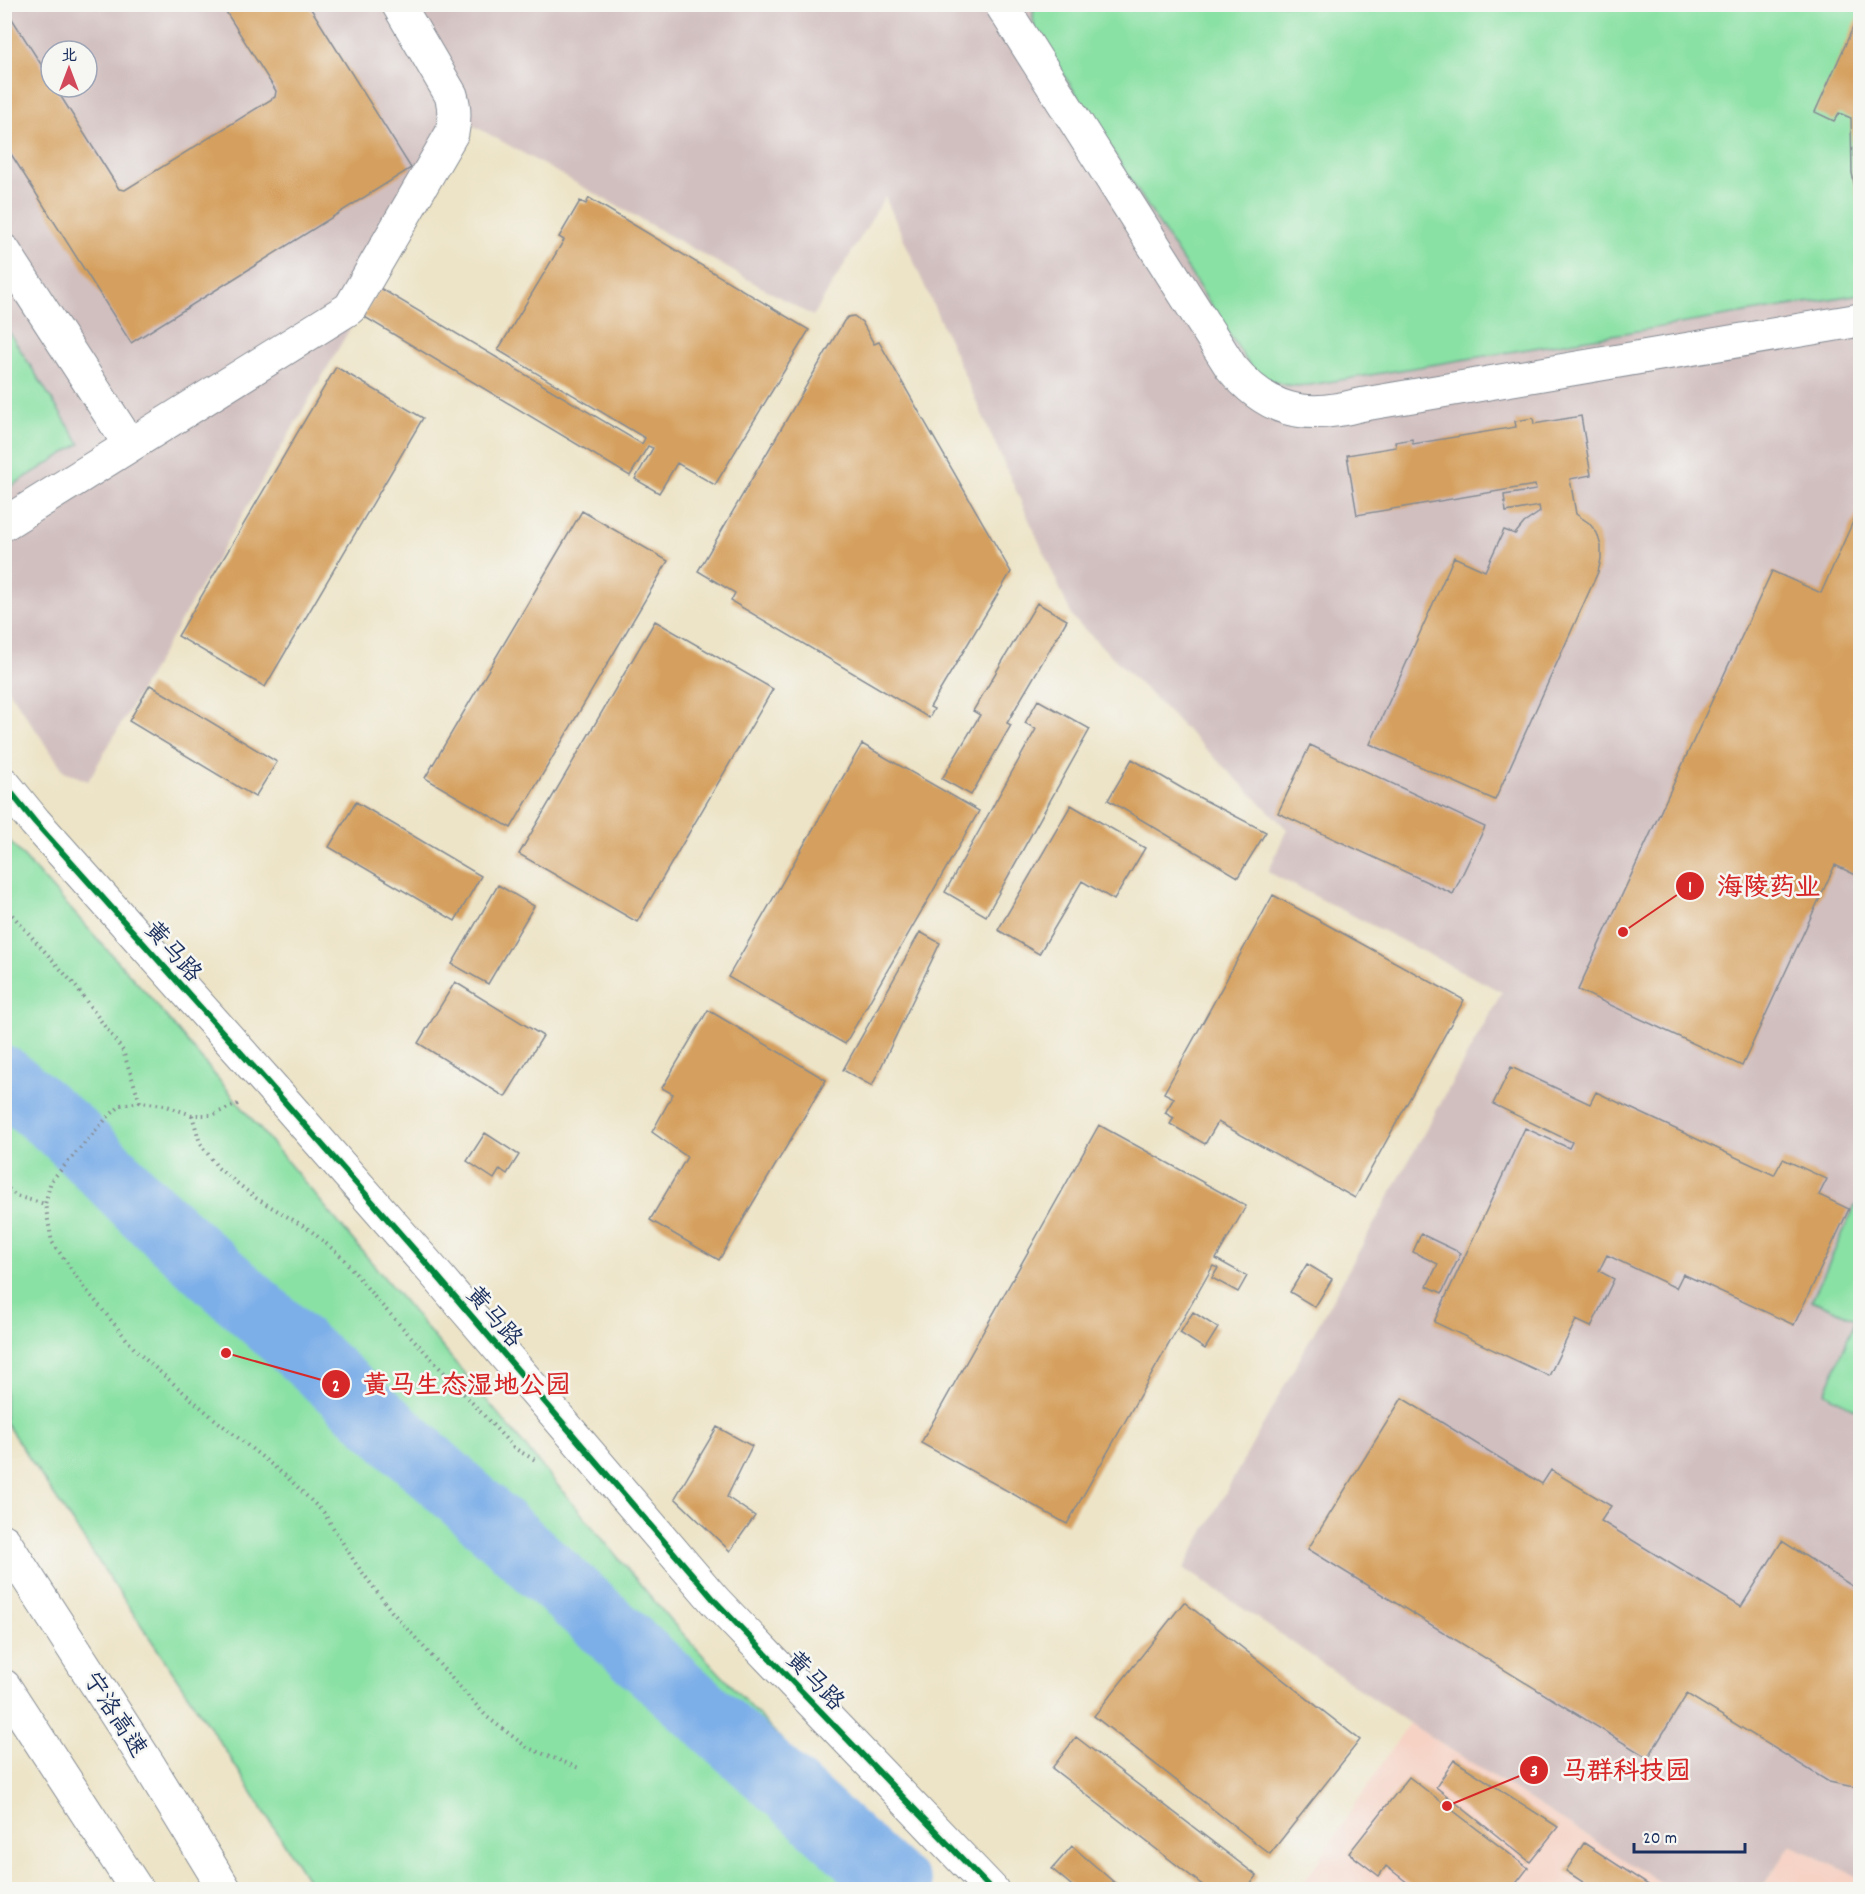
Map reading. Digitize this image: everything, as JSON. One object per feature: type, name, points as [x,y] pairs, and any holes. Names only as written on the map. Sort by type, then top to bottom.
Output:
[{"type":"main road","points":[[4,524],[350,308],[452,133],[455,120],[451,95],[398,4]]},
{"type":"main road","points":[[1001,4],[1231,367],[1259,395],[1277,405],[1318,413],[1339,410],[1860,320]]},
{"type":"main road","points":[[4,251],[130,445]]},
{"type":"main road","name":"黄马路","points":[[4,784],[35,822],[433,1271],[715,1601],[992,1890]]},
{"type":"main road","name":"宁洛高速","points":[[4,1541],[150,1767],[225,1890]]},
{"type":"main road","points":[[4,1686],[137,1890]]},
{"type":"path","points":[[4,906],[74,983],[123,1051],[140,1102]]},
{"type":"path","points":[[268,1083],[240,1104],[212,1115],[192,1115],[164,1106],[140,1102],[121,1106],[105,1120],[51,1181],[45,1204],[51,1242],[137,1352],[212,1417],[287,1477],[324,1513],[356,1564],[392,1612],[487,1717],[528,1748],[579,1768]]},
{"type":"path","points":[[192,1115],[200,1143],[218,1168],[256,1198],[310,1230],[342,1257],[385,1308],[514,1448],[535,1460]]},
{"type":"path","points":[[4,1185],[16,1196],[45,1204]]},
{"type":"shaded area","points":[[4,5],[1860,5],[1860,1878],[1791,1845],[1762,1889],[1671,1889],[1409,1723],[1184,1568],[1502,992],[1268,872],[1287,829],[1073,618],[885,197],[813,316],[469,123],[88,781],[64,771],[5,685]]},
{"type":"shaded area","points":[[1409,1723],[1671,1889],[1299,1890]]},
{"type":"shaded area","points":[[1791,1845],[1860,1878],[1860,1889],[1762,1890]]},
{"type":"green space","points":[[1034,4],[1860,5],[1860,294],[1310,385],[1293,386],[1278,383],[1251,368],[1035,30]]},
{"type":"green space","points":[[4,324],[80,444],[5,490],[4,490]]},
{"type":"green space","points":[[4,835],[149,996],[671,1621],[864,1828],[928,1889],[313,1889],[231,1759],[5,1422]]},
{"type":"green space","points":[[1855,1206],[1860,1208],[1860,1412],[1825,1393],[1856,1319],[1812,1300]]},
{"type":"building","points":[[221,4],[308,4],[411,168],[131,343],[4,143],[4,6],[39,61],[39,99],[63,99],[119,189],[125,190],[275,97],[276,91]]},
{"type":"building","points":[[1860,12],[1860,214],[1852,173],[1851,118],[1839,113],[1834,121],[1815,112]]},
{"type":"building","points":[[589,198],[809,330],[715,485],[677,463],[659,493],[635,479],[653,448],[648,446],[630,476],[363,316],[380,288],[642,444],[645,438],[498,350],[564,240],[559,237],[580,201],[586,204]]},
{"type":"building","points":[[854,316],[862,322],[874,344],[879,342],[1011,572],[930,707],[934,709],[929,718],[731,601],[735,593],[698,571],[844,321]]},
{"type":"building","points":[[336,367],[423,418],[265,687],[178,636]]},
{"type":"building","points":[[1581,416],[1591,475],[1570,479],[1576,514],[1589,523],[1597,533],[1601,546],[1601,559],[1598,572],[1495,800],[1370,744],[1454,557],[1485,571],[1504,530],[1515,534],[1524,523],[1540,512],[1539,506],[1506,512],[1504,495],[1536,490],[1535,485],[1357,515],[1347,455],[1396,447],[1395,442],[1412,439],[1413,444],[1516,427],[1515,421],[1533,418],[1534,424]]},
{"type":"building","points":[[1860,506],[1860,877],[1835,865],[1742,1066],[1578,990],[1772,571],[1821,593]]},
{"type":"building","points":[[582,511],[668,561],[511,828],[425,778]]},
{"type":"building","points":[[1037,603],[1067,620],[1007,723],[1011,725],[971,795],[942,779],[980,715],[973,711]]},
{"type":"building","points":[[655,621],[773,689],[637,922],[519,854]]},
{"type":"building","points":[[150,685],[277,762],[255,797],[129,721]]},
{"type":"building","points":[[1038,700],[1090,729],[986,916],[945,892],[1036,729],[1025,723]]},
{"type":"building","points":[[862,744],[979,811],[845,1044],[728,977]]},
{"type":"building","points":[[1310,745],[1485,827],[1453,894],[1278,813]]},
{"type":"building","points":[[1132,759],[1185,790],[1266,832],[1238,877],[1108,800]]},
{"type":"building","points":[[356,802],[481,876],[455,921],[329,847]]},
{"type":"building","points":[[1071,805],[1145,848],[1114,900],[1082,881],[1039,954],[998,930]]},
{"type":"building","points":[[498,885],[534,906],[488,984],[452,964]]},
{"type":"building","points":[[1273,895],[1464,1000],[1355,1198],[1218,1122],[1205,1144],[1170,1124],[1174,1118],[1165,1113],[1174,1098],[1164,1093]]},
{"type":"building","points":[[920,932],[940,943],[872,1086],[843,1070]]},
{"type":"building","points":[[455,982],[543,1036],[505,1097],[418,1043]]},
{"type":"building","points":[[708,1010],[826,1080],[719,1260],[650,1220],[687,1157],[652,1132],[673,1094],[662,1088]]},
{"type":"building","points":[[1511,1067],[1590,1104],[1596,1092],[1774,1175],[1783,1159],[1827,1179],[1819,1195],[1849,1209],[1794,1325],[1683,1274],[1676,1288],[1607,1255],[1599,1271],[1614,1279],[1591,1327],[1576,1320],[1549,1376],[1434,1322],[1525,1128],[1569,1148],[1572,1142],[1493,1104]]},
{"type":"building","points":[[1099,1125],[1246,1206],[1216,1259],[1247,1276],[1238,1292],[1212,1278],[1218,1268],[1213,1266],[1067,1524],[921,1443]]},
{"type":"building","points":[[485,1133],[519,1155],[507,1174],[500,1169],[494,1179],[467,1161]]},
{"type":"building","points":[[1421,1234],[1461,1253],[1442,1293],[1427,1286],[1438,1264],[1413,1252]]},
{"type":"building","points":[[1307,1264],[1332,1279],[1315,1307],[1290,1292]]},
{"type":"building","points":[[1193,1312],[1218,1328],[1205,1349],[1180,1333]]},
{"type":"building","points":[[1402,1398],[1542,1484],[1551,1470],[1611,1506],[1601,1521],[1741,1607],[1782,1541],[1860,1591],[1860,1787],[1829,1782],[1687,1694],[1648,1758],[1308,1549]]},
{"type":"building","points":[[717,1427],[752,1446],[727,1497],[755,1516],[730,1551],[675,1498]]},
{"type":"building","points":[[1184,1602],[1360,1740],[1270,1854],[1094,1716]]},
{"type":"building","points":[[1076,1737],[1257,1876],[1246,1890],[1209,1890],[1052,1768]]},
{"type":"building","points":[[1454,1760],[1558,1827],[1530,1862],[1436,1787]]},
{"type":"building","points":[[1409,1777],[1528,1868],[1511,1890],[1417,1890],[1386,1866],[1379,1876],[1349,1853]]},
{"type":"building","points":[[1584,1843],[1656,1890],[1595,1890],[1566,1871]]},
{"type":"building","points":[[1072,1846],[1123,1890],[1077,1890],[1052,1869]]},
{"type":"waterway","points":[[4,1079],[70,1134],[148,1212],[900,1890]]},
{"type":"cycle path","points":[[4,784],[35,822],[433,1271],[715,1601],[992,1890]]},
{"type":"place","name":"海陵药业","points":[[1623,932]]},
{"type":"place","name":"黄马生态湿地公园","points":[[226,1353]]},
{"type":"place","name":"马群科技园","points":[[1447,1806]]}]
